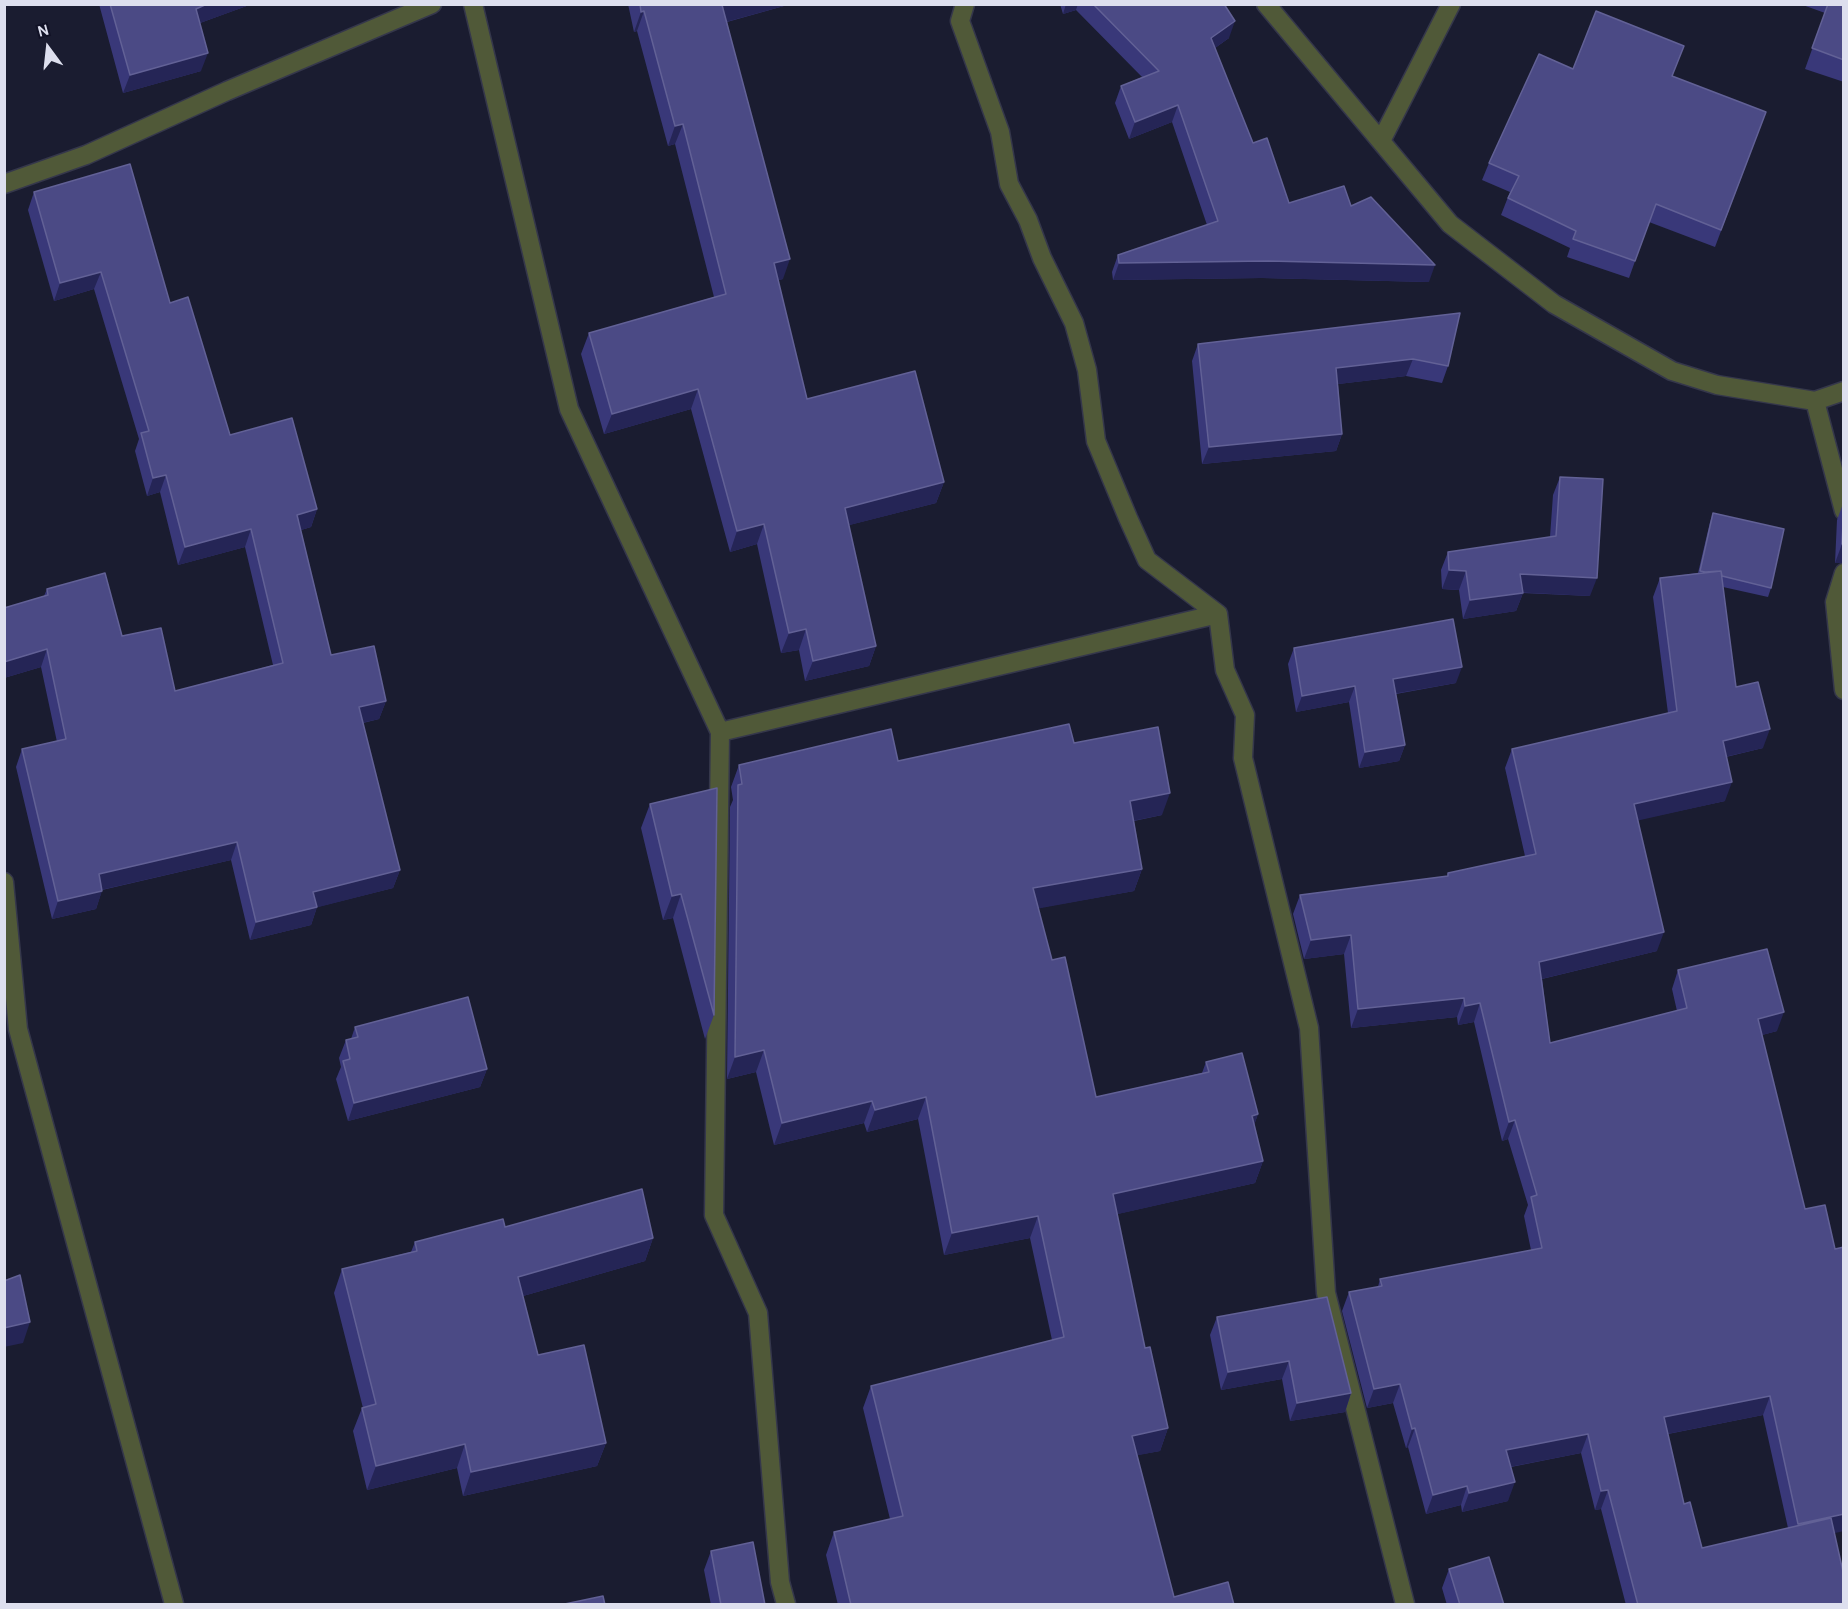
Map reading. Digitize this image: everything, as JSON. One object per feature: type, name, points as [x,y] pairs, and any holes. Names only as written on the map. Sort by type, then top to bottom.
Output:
[{"type":"street","points":[[4,184],[86,155],[227,91],[432,4]]},
{"type":"street","points":[[473,4],[569,409],[720,732],[714,1215],[758,1313],[780,1581],[786,1605]]},
{"type":"street","points":[[965,4],[960,21],[1000,132],[1009,184],[1028,220],[1042,258],[1074,323],[1087,370],[1096,441],[1146,560],[1218,614],[1225,670],[1245,714],[1243,758],[1309,1028],[1326,1293],[1405,1605]]},
{"type":"street","points":[[1266,4],[1450,224],[1554,304],[1672,371],[1717,385],[1815,401],[1844,391]]},
{"type":"street","points":[[1381,141],[1450,4]]},
{"type":"street","points":[[1815,401],[1844,511]]},
{"type":"street","points":[[1844,573],[1835,602],[1844,690]]},
{"type":"street","points":[[720,732],[1218,614]]},
{"type":"street","points":[[4,882],[11,1031],[174,1605]]},
{"type":"building","points":[[110,4],[207,4],[196,9],[208,53],[130,75]]},
{"type":"building","points":[[640,4],[723,4],[790,259],[774,263],[807,399],[915,371],[944,482],[845,508],[876,646],[813,661],[806,629],[789,633],[764,524],[737,531],[698,389],[612,414],[589,333],[726,294],[683,124],[675,126],[644,11],[641,12]]},
{"type":"building","points":[[1093,4],[1224,4],[1235,21],[1211,38],[1253,143],[1267,138],[1289,203],[1344,186],[1351,206],[1371,197],[1435,265],[1268,261],[1119,263],[1118,255],[1218,221],[1178,105],[1135,122],[1121,86],[1159,71]]},
{"type":"building","points":[[1828,4],[1844,4],[1844,60],[1812,48]]},
{"type":"building","points":[[1596,11],[1684,46],[1672,76],[1766,112],[1721,230],[1656,204],[1635,261],[1573,239],[1576,231],[1508,198],[1519,176],[1489,163],[1539,54],[1573,69]]},
{"type":"building","points":[[130,164],[170,303],[188,297],[230,435],[292,418],[317,509],[297,515],[331,655],[374,646],[386,701],[359,707],[400,870],[313,892],[317,907],[256,922],[237,842],[99,874],[102,891],[58,901],[22,749],[66,739],[47,649],[4,662],[4,608],[48,595],[47,589],[105,573],[122,636],[161,628],[175,691],[283,663],[251,529],[185,547],[166,475],[153,478],[141,433],[149,431],[101,272],[60,283],[34,192]]},
{"type":"building","points":[[1460,313],[1448,366],[1413,359],[1336,368],[1342,434],[1209,447],[1198,344]]},
{"type":"building","points":[[1560,477],[1603,479],[1597,578],[1520,574],[1523,593],[1470,600],[1466,571],[1449,570],[1448,552],[1556,536]]},
{"type":"building","points":[[1844,502],[1844,544],[1842,544]]},
{"type":"building","points":[[1713,513],[1784,529],[1771,588],[1722,576],[1721,571],[1700,571]]},
{"type":"building","points":[[1721,571],[1736,687],[1758,682],[1770,729],[1723,741],[1732,782],[1634,804],[1664,932],[1539,962],[1550,1043],[1687,1008],[1678,970],[1767,949],[1784,1012],[1758,1019],[1805,1209],[1825,1205],[1835,1249],[1844,1247],[1844,1514],[1798,1524],[1770,1396],[1664,1417],[1684,1504],[1690,1502],[1702,1548],[1831,1518],[1844,1576],[1844,1605],[1638,1605],[1608,1490],[1601,1491],[1588,1434],[1506,1450],[1515,1482],[1469,1493],[1467,1486],[1433,1495],[1415,1428],[1412,1429],[1400,1384],[1374,1389],[1349,1292],[1382,1286],[1380,1279],[1542,1248],[1531,1197],[1537,1195],[1515,1120],[1509,1122],[1480,1003],[1465,1006],[1464,998],[1358,1009],[1351,935],[1311,940],[1300,895],[1448,876],[1448,873],[1536,854],[1512,749],[1677,711],[1660,578]]},
{"type":"building","points":[[1453,619],[1462,667],[1393,679],[1405,745],[1365,752],[1355,686],[1302,696],[1294,648]]},
{"type":"building","points":[[1069,724],[1074,743],[1158,727],[1170,793],[1130,801],[1142,869],[1033,888],[1052,960],[1065,957],[1096,1097],[1209,1072],[1206,1062],[1242,1053],[1258,1114],[1252,1116],[1263,1161],[1113,1194],[1145,1348],[1150,1347],[1168,1428],[1132,1436],[1174,1597],[1228,1582],[1234,1605],[851,1605],[834,1532],[903,1516],[871,1386],[1064,1337],[1038,1216],[952,1233],[926,1097],[875,1110],[872,1101],[782,1123],[764,1050],[735,1057],[738,785],[742,784],[739,765],[891,729],[898,761]]},
{"type":"building","points":[[717,788],[714,1015],[681,894],[672,896],[650,804]]},
{"type":"building","points":[[468,997],[487,1069],[354,1103],[343,1061],[350,1059],[346,1040],[358,1037],[355,1027]]},
{"type":"building","points":[[642,1189],[653,1238],[518,1277],[538,1355],[584,1345],[606,1443],[471,1472],[465,1444],[376,1466],[362,1408],[376,1404],[342,1269],[417,1251],[415,1242],[503,1219],[505,1227]]},
{"type":"building","points":[[20,1275],[30,1322],[4,1328],[4,1281]]},
{"type":"building","points":[[1327,1297],[1351,1393],[1297,1403],[1289,1361],[1228,1372],[1217,1317]]},
{"type":"building","points":[[753,1542],[765,1605],[721,1605],[711,1551]]},
{"type":"building","points":[[1489,1557],[1504,1605],[1460,1605],[1449,1569]]},
{"type":"building","points":[[603,1596],[605,1605],[560,1605]]}]
